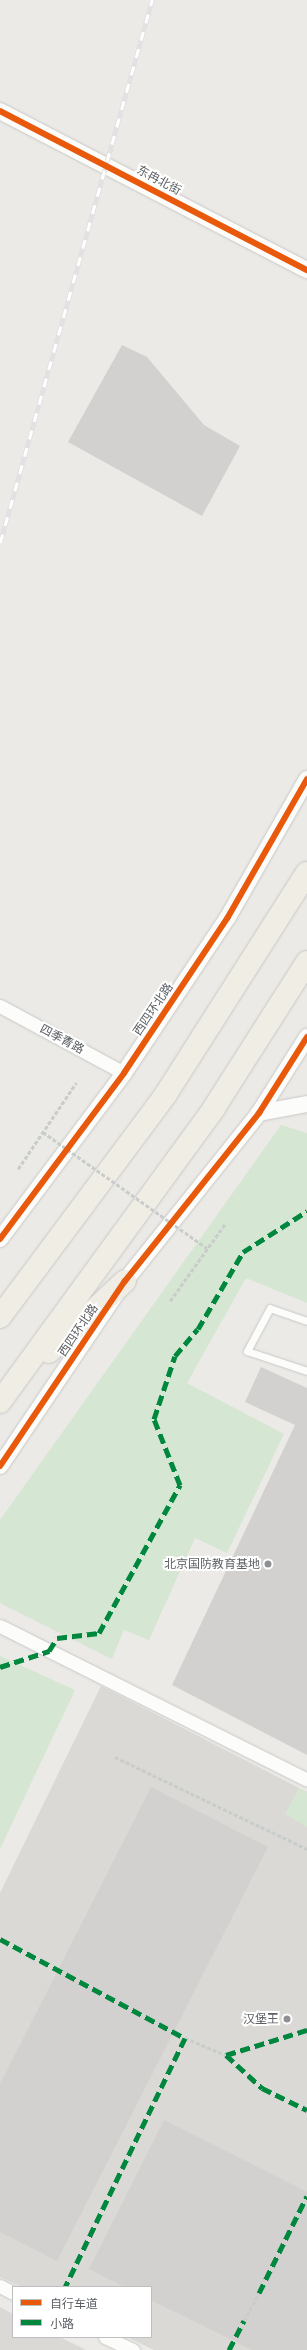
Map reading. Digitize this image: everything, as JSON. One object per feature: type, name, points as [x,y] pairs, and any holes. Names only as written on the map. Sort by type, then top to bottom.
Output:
[{"type":"highway","points":[[0,1318],[166,1094],[307,873]]},
{"type":"highway","name":"西四环北路","points":[[4,1396],[214,1108],[307,962]]},
{"type":"highway","points":[[4,1396],[125,1280]]},
{"type":"street","name":"东冉北街","points":[[0,111],[307,270]]},
{"type":"street","name":"西四环北路","points":[[0,1239],[124,1073],[228,917],[307,778]]},
{"type":"street","name":"四季青路","points":[[0,1006],[124,1073]]},
{"type":"street","name":"西四环北路","points":[[0,1466],[125,1280],[259,1113],[307,1037]]},
{"type":"street","points":[[259,1113],[307,1104]]},
{"type":"street","points":[[0,1626],[307,1780]]},
{"type":"street","points":[[0,2286],[12,2292]]},
{"type":"street","points":[[107,2338],[133,2350]]},
{"type":"lane","points":[[307,1321],[270,1308],[247,1351],[307,1371]]},
{"type":"path","points":[[18,1169],[76,1084]]},
{"type":"path","points":[[43,1132],[207,1248]]},
{"type":"path","points":[[170,1302],[225,1224]]},
{"type":"path","points":[[115,1757],[307,1849]]},
{"type":"path","points":[[186,2038],[226,2055]]},
{"type":"path","points":[[244,2321],[259,2292]]},
{"type":"shaded area","points":[[101,1686],[307,1792],[307,2350],[154,2350],[129,2338],[152,2338],[152,2286],[20,2286],[0,2277],[0,1893]]},
{"type":"shaded area","points":[[0,2307],[12,2313],[12,2338],[62,2338],[86,2350],[0,2350]]},
{"type":"green space","points":[[281,1125],[307,1133],[307,1303],[246,1278],[187,1383],[284,1434],[227,1553],[195,1538],[149,1640],[124,1630],[112,1659],[0,1603],[0,1520]]},
{"type":"green space","points":[[0,1656],[75,1690],[0,1849]]},
{"type":"green space","points":[[299,1788],[307,1792],[307,1827],[285,1814]]},
{"type":"building","points":[[122,345],[147,357],[204,425],[240,446],[202,516],[68,442]]},
{"type":"building","name":"北京国防教育基地","points":[[261,1367],[307,1388],[307,1755],[172,1685],[295,1425],[245,1402]]},
{"type":"building","points":[[151,1787],[268,1847],[57,2261],[0,2232],[0,2084]]},
{"type":"building","points":[[164,2120],[307,2192],[307,2350],[252,2350],[152,2300],[152,2286],[123,2286],[89,2269]]},
{"type":"railway","points":[[0,543],[152,0]]},
{"type":"marked path","points":[[0,1667],[49,1651],[57,1638],[99,1633],[180,1485],[154,1419],[175,1356],[198,1329],[243,1252],[307,1211]]},
{"type":"marked path","points":[[0,1939],[185,2038],[65,2286]]},
{"type":"marked path","points":[[226,2055],[307,2030]]},
{"type":"marked path","points":[[226,2055],[262,2088],[307,2110]]},
{"type":"marked path","points":[[259,2293],[307,2196]]},
{"type":"marked path","points":[[229,2350],[244,2321]]},
{"type":"cycle path","points":[[0,111],[307,270]]},
{"type":"cycle path","points":[[0,1239],[124,1073],[228,917],[307,779]]},
{"type":"cycle path","points":[[0,1466],[125,1281],[259,1113],[307,1037]]},
{"type":"place","name":"北京国防教育基地","points":[[268,1564]]},
{"type":"place","name":"汉堡王","points":[[287,2019]]}]
